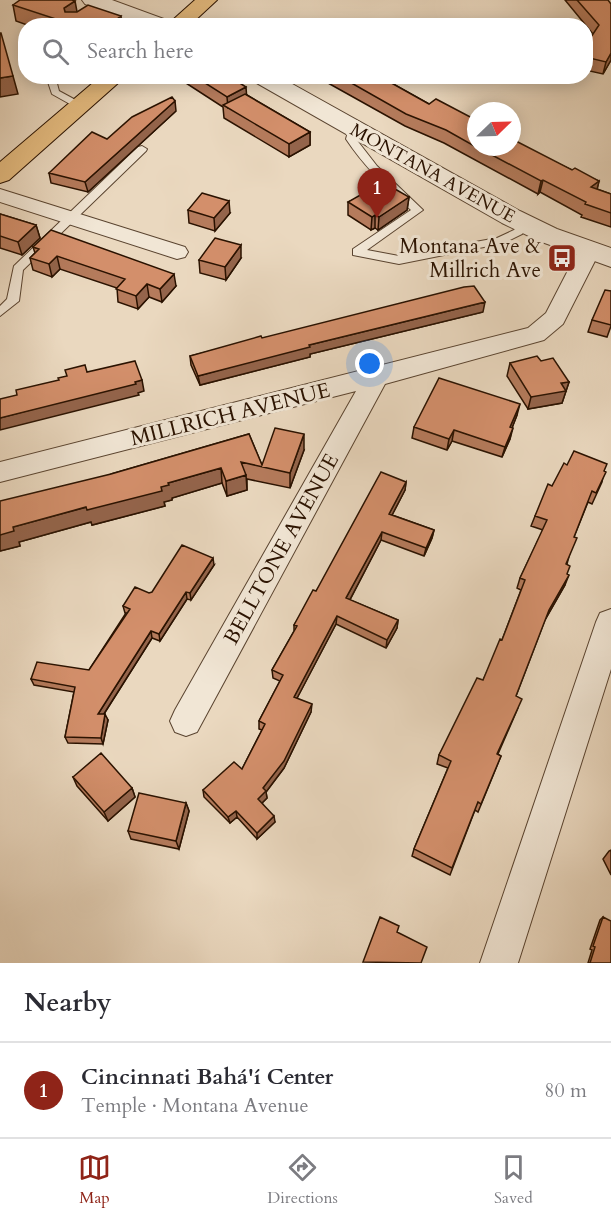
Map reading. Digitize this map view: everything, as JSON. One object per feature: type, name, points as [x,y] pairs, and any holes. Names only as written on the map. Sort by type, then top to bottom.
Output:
[{"type":"main road","points":[[186,18],[207,0]]},
{"type":"main road","points":[[0,175],[106,84]]},
{"type":"street","points":[[98,5],[139,18]]},
{"type":"street","name":"MONTANA AVENUE","points":[[275,84],[526,224],[600,255]]},
{"type":"street","points":[[0,195],[177,252]]},
{"type":"street","name":"MILLRICH AVENUE","points":[[0,472],[536,334],[555,318],[600,255]]},
{"type":"street","name":"BELLTONE AVENUE","points":[[186,721],[376,377]]},
{"type":"street","points":[[499,963],[611,622]]},
{"type":"lane","points":[[52,84],[55,92],[80,106]]},
{"type":"lane","points":[[354,128],[351,139],[363,158],[382,181],[418,210],[357,252],[399,260],[500,241],[518,232],[526,224]]},
{"type":"lane","points":[[0,312],[13,301],[18,269],[142,149]]},
{"type":"building","points":[[20,0],[72,0],[75,1],[64,8],[65,12],[77,12],[88,5],[121,16],[118,18],[53,18],[13,5]]},
{"type":"building","points":[[577,0],[608,0],[611,4],[611,53],[606,62],[593,59],[593,34],[599,25]]},
{"type":"building","points":[[0,33],[13,76],[0,78]]},
{"type":"building","points":[[207,84],[241,84],[246,87],[227,97]]},
{"type":"building","points":[[353,84],[393,84],[429,104],[436,99],[467,115],[467,142],[446,130],[406,114]]},
{"type":"building","points":[[245,94],[310,132],[289,144],[223,105]]},
{"type":"building","points":[[172,97],[175,101],[85,182],[49,173],[92,132],[107,139],[132,117]]},
{"type":"building","points":[[521,144],[572,170],[575,168],[599,181],[591,187],[611,194],[611,213],[585,204],[586,202],[494,156],[521,156]]},
{"type":"building","points":[[388,185],[409,197],[379,217],[375,215],[372,217],[348,202],[376,186],[381,189]]},
{"type":"building","points":[[202,193],[229,201],[214,218],[188,210]]},
{"type":"building","points":[[0,214],[36,225],[18,242],[0,236]]},
{"type":"building","points":[[51,230],[174,274],[160,289],[147,284],[136,296],[116,289],[125,279],[57,256],[49,264],[30,258],[39,249],[33,247]]},
{"type":"building","points":[[215,238],[241,245],[225,267],[199,260]]},
{"type":"building","points":[[474,286],[485,302],[309,345],[310,347],[198,376],[190,356],[261,336],[262,338]]},
{"type":"building","points":[[605,290],[611,291],[611,325],[592,320]]},
{"type":"building","points":[[537,356],[541,361],[553,358],[569,382],[561,383],[566,391],[531,397],[510,363]]},
{"type":"building","points":[[135,361],[142,380],[135,382],[136,384],[0,418],[0,399],[17,395],[16,390],[59,380],[58,378],[67,376],[65,370],[85,365],[87,372]]},
{"type":"building","points":[[439,378],[520,404],[510,427],[513,428],[505,447],[454,430],[449,439],[414,427]]},
{"type":"building","points":[[275,428],[304,434],[290,473],[241,462],[246,475],[226,481],[221,468],[168,483],[169,485],[161,487],[162,491],[87,510],[86,507],[13,527],[14,531],[0,535],[0,501],[111,474],[249,434],[262,465]]},
{"type":"building","points":[[574,451],[607,464],[604,471],[606,472],[596,493],[592,491],[574,537],[577,538],[566,564],[570,566],[567,574],[569,575],[549,610],[516,696],[522,699],[497,754],[501,756],[481,804],[478,802],[452,868],[414,849],[451,761],[439,755],[477,678],[483,680],[500,639],[502,640],[525,580],[520,578],[547,520],[535,516],[548,484],[552,486],[564,463],[567,465]]},
{"type":"building","points":[[381,472],[406,482],[389,514],[434,530],[426,548],[382,532],[346,598],[398,620],[387,640],[337,616],[294,697],[312,704],[284,761],[263,788],[266,791],[258,799],[274,816],[257,833],[236,811],[228,817],[203,790],[234,762],[242,769],[265,724],[259,721],[283,675],[272,670],[297,626],[294,625],[313,590],[316,591]]},
{"type":"building","points":[[182,545],[213,558],[190,593],[186,592],[159,634],[151,631],[98,714],[105,714],[101,738],[65,737],[75,687],[31,679],[37,662],[89,670],[130,609],[123,606],[135,587],[149,593],[152,592]]},
{"type":"building","points":[[101,753],[132,788],[104,812],[73,777]]},
{"type":"building","points":[[139,793],[186,803],[176,841],[128,831]]},
{"type":"building","points":[[380,917],[399,926],[397,932],[427,947],[421,963],[363,962]]},
{"type":"building","points":[[603,917],[611,921],[611,963],[590,963],[595,947],[593,946]]},
{"type":"place","name":"Cincinnati Bahá'í Center","points":[[377,218]]},
{"type":"place","name":"Montana Ave & Millrich Ave","points":[[562,258]]}]
